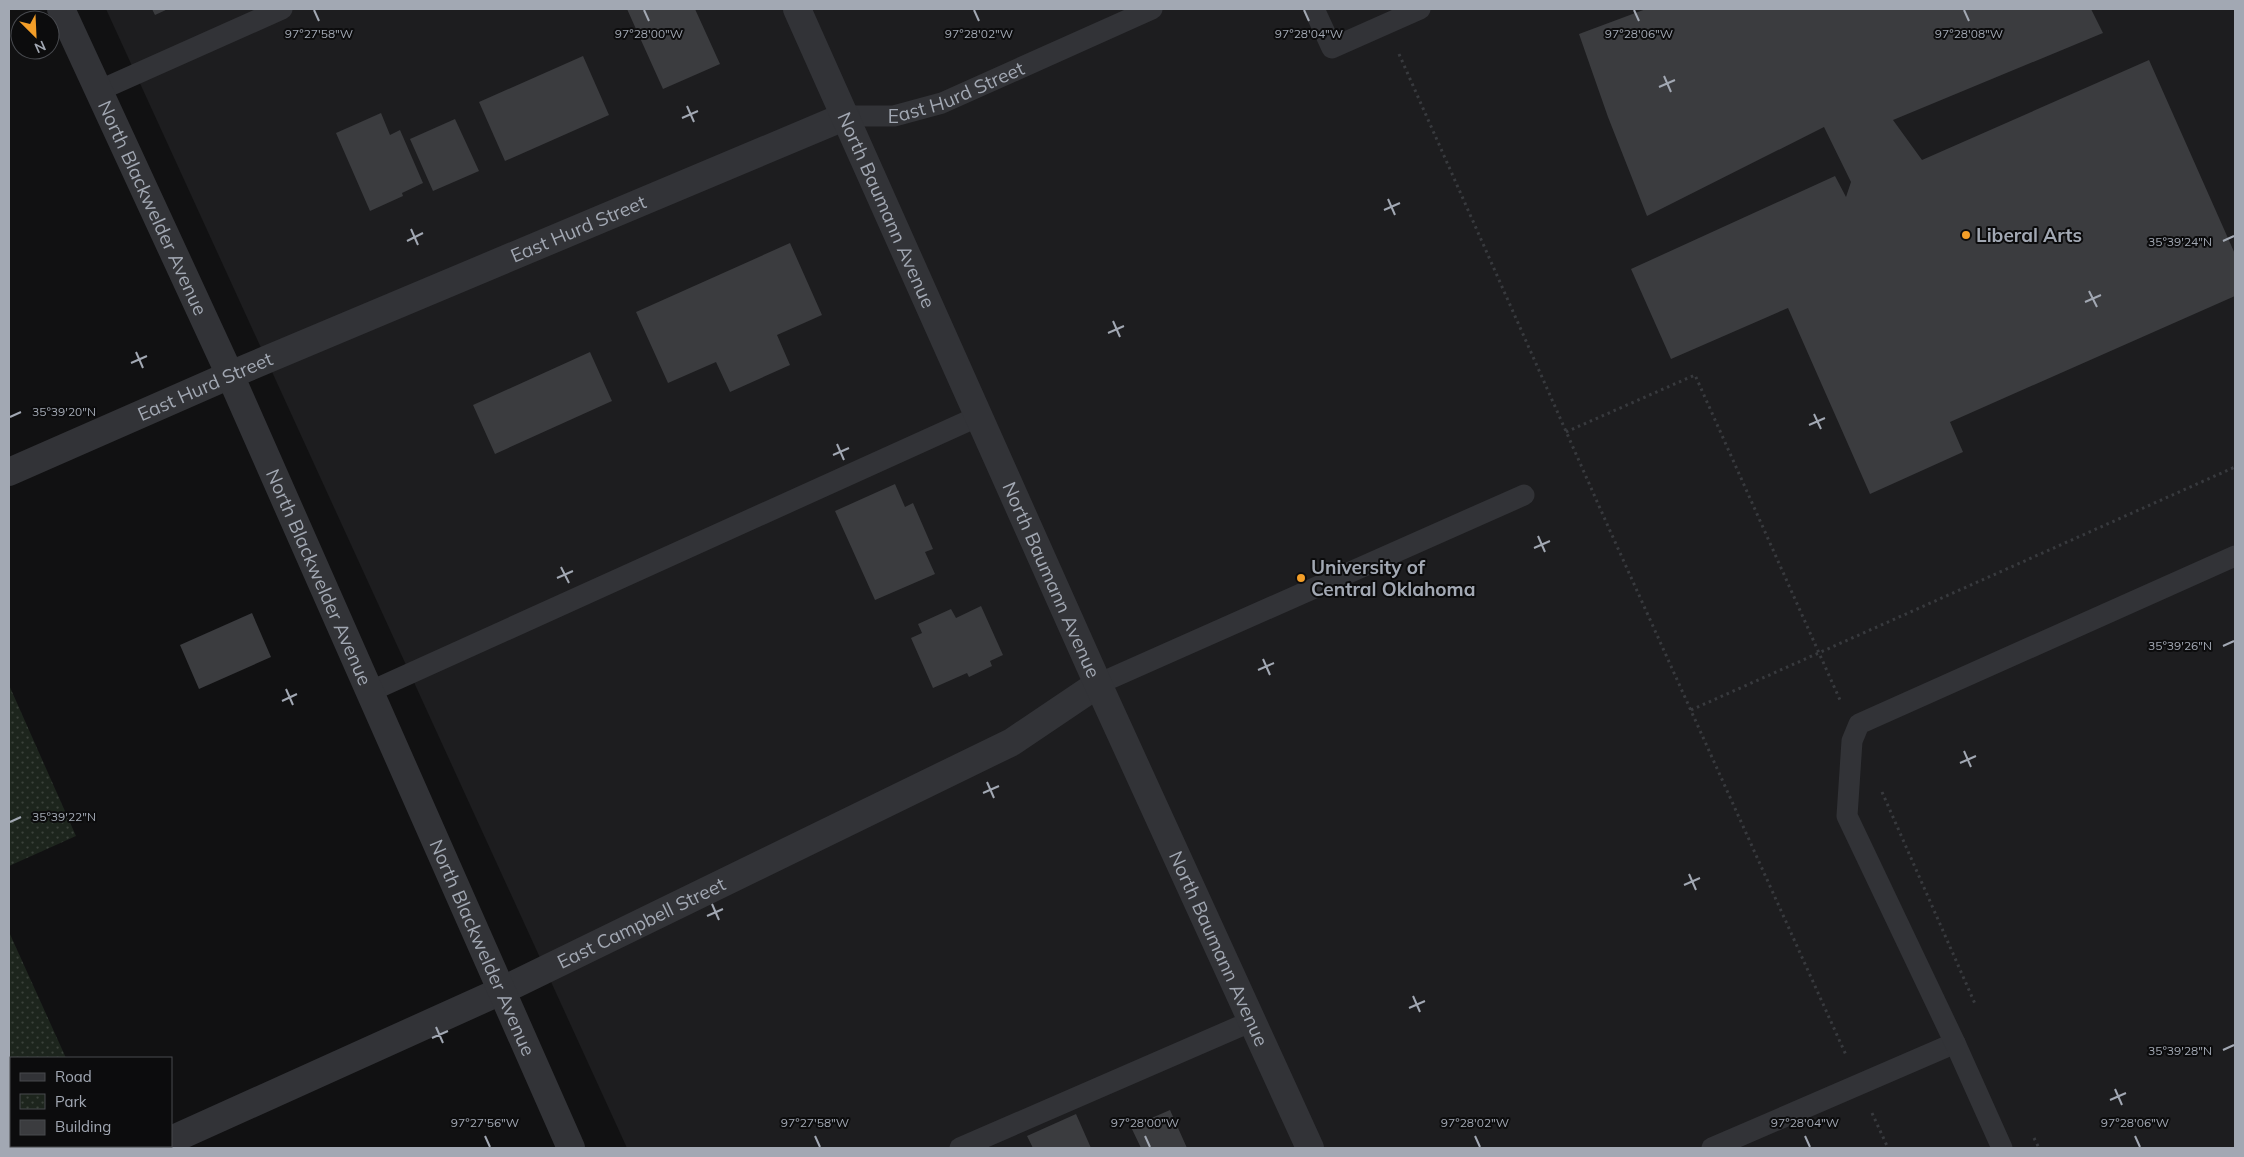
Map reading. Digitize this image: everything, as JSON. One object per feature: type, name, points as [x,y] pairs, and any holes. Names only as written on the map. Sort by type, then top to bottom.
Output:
[{"type":"street","name":"North Blackwelder Avenue","points":[[60,9],[230,375],[571,1148]]},
{"type":"street","name":"North Baumann Avenue","points":[[797,9],[1098,684],[1310,1148]]},
{"type":"street","name":"East Hurd Street","points":[[9,472],[230,375],[846,116]]},
{"type":"street","name":"East Campbell Street","points":[[172,1140],[501,991],[1012,742],[1098,684]]},
{"type":"lane","points":[[98,91],[282,9]]},
{"type":"lane","name":"East Hurd Street","points":[[846,116],[894,116],[942,103],[1152,9]]},
{"type":"lane","points":[[1314,9],[1332,48],[1420,9]]},
{"type":"lane","points":[[369,692],[979,416]]},
{"type":"lane","points":[[1098,684],[1524,495]]},
{"type":"lane","points":[[2002,1148],[1847,816],[1852,741],[1859,724],[2235,556]]},
{"type":"lane","points":[[960,1148],[1252,1021]]},
{"type":"lane","points":[[1712,1148],[1955,1044]]},
{"type":"path","points":[[1386,24],[1888,1148]]},
{"type":"path","points":[[1691,710],[2235,467]]},
{"type":"shaded area","name":"University of Central Oklahoma","points":[[106,9],[2235,9],[2235,1148],[627,1148]]},
{"type":"green space","points":[[9,685],[76,836],[9,866]]},
{"type":"green space","points":[[9,932],[66,1057],[10,1057],[10,1147],[104,1147],[9,1148]]},
{"type":"building","points":[[152,9],[168,9],[155,15]]},
{"type":"building","points":[[627,9],[695,9],[720,64],[663,89]]},
{"type":"building","name":"Liberal Arts","points":[[1646,9],[2091,9],[2103,33],[1893,120],[1922,160],[2149,60],[2235,254],[2235,296],[1950,422],[1963,452],[1870,494],[1788,308],[1671,359],[1631,269],[1835,176],[1846,197],[1851,182],[1824,127],[1647,216],[1608,117],[1579,34]]},
{"type":"building","points":[[583,56],[609,115],[505,161],[479,102]]},
{"type":"building","points":[[381,113],[390,135],[400,130],[423,183],[402,193],[403,196],[370,211],[336,133]]},
{"type":"building","points":[[455,119],[479,171],[433,191],[410,139]]},
{"type":"building","points":[[790,243],[822,315],[777,335],[790,365],[730,392],[716,362],[668,383],[636,312]]},
{"type":"building","points":[[590,352],[612,401],[495,454],[473,405]]},
{"type":"building","points":[[895,484],[905,507],[913,503],[933,549],[925,552],[935,574],[875,600],[835,511]]},
{"type":"building","points":[[981,606],[1003,655],[990,661],[992,666],[969,677],[967,673],[933,688],[911,638],[922,633],[918,624],[951,609],[956,618]]},
{"type":"building","points":[[252,613],[271,657],[199,689],[180,645]]},
{"type":"building","points":[[1170,1110],[1187,1148],[1141,1148],[1131,1127]]},
{"type":"building","points":[[1076,1114],[1091,1148],[1033,1148],[1027,1136]]},
{"type":"place","name":"Liberal Arts","points":[[1966,235]]},
{"type":"place","name":"University of Central Oklahoma","points":[[1301,578]]}]
